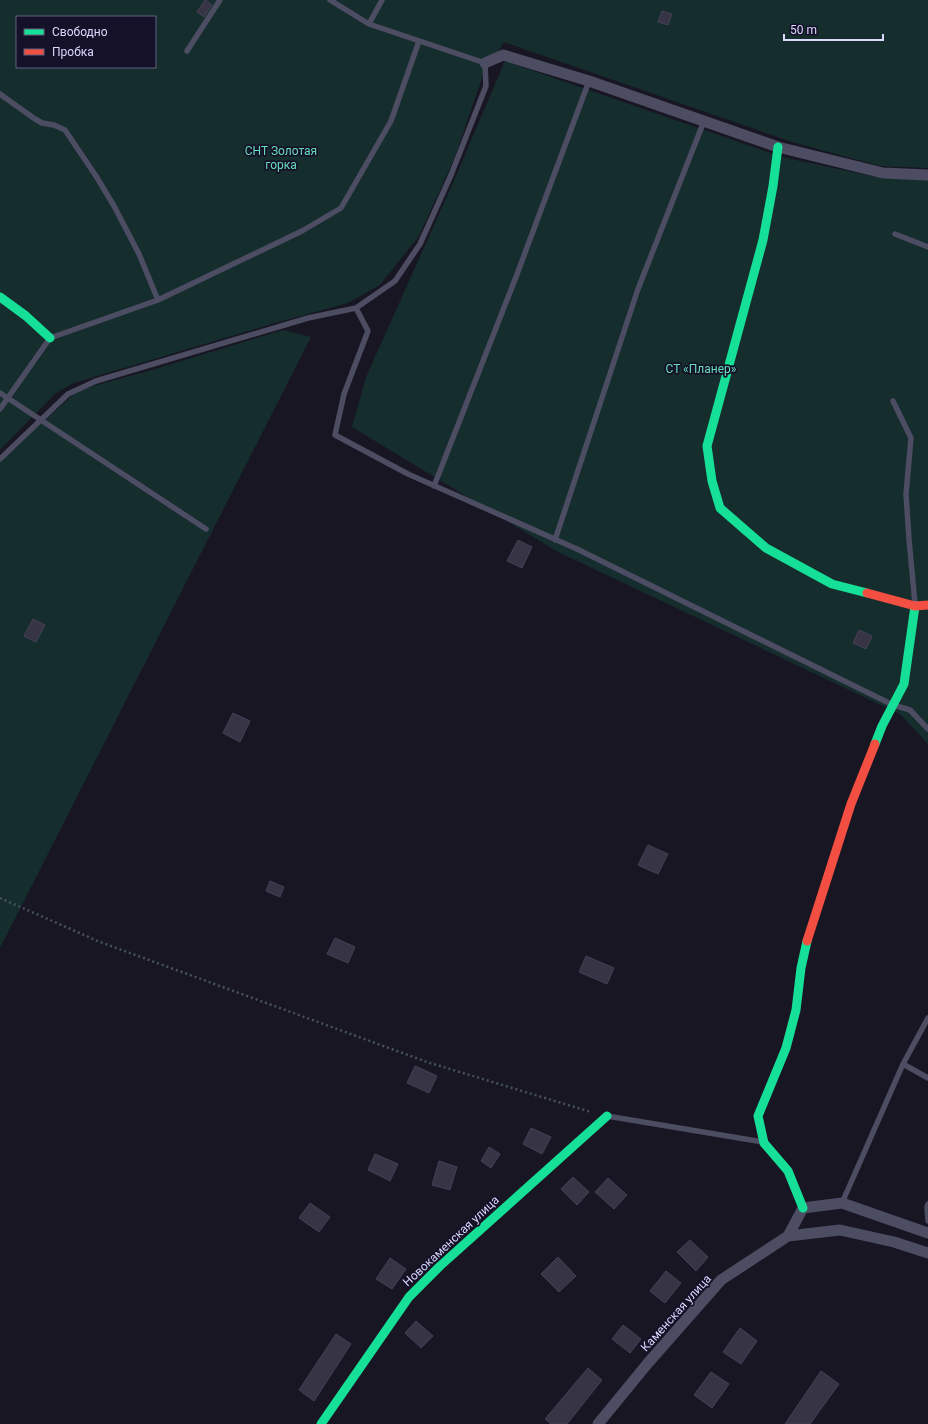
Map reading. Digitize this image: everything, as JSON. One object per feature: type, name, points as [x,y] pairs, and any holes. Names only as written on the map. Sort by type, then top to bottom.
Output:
[{"type":"street","points":[[485,63],[503,55],[589,81],[778,147],[884,173],[928,175]]},
{"type":"street","points":[[778,147],[773,186],[763,240],[707,446],[712,481],[720,508],[766,548],[832,584],[915,606],[928,606]]},
{"type":"street","points":[[0,297],[41,327],[50,338]]},
{"type":"street","points":[[788,1236],[803,1208],[788,1170],[764,1143],[758,1116],[786,1048],[796,1010],[801,968],[809,934],[851,804],[882,726],[904,684],[915,606]]},
{"type":"street","name":"Новокаменская улица","points":[[321,1424],[409,1297],[440,1266],[607,1116]]},
{"type":"street","points":[[803,1208],[842,1203],[928,1233]]},
{"type":"street","points":[[788,1236],[840,1230],[894,1242],[928,1253]]},
{"type":"street","name":"Каменская улица","points":[[598,1424],[648,1363],[721,1280],[788,1236]]},
{"type":"lane","points":[[187,51],[220,0]]},
{"type":"lane","points":[[0,459],[68,394],[96,381],[308,318],[356,308],[395,281],[420,244],[451,175],[486,86],[485,63],[369,24],[330,0]]},
{"type":"lane","points":[[369,24],[382,0]]},
{"type":"lane","points":[[0,409],[50,338],[158,300],[302,231],[341,208],[392,121],[418,41]]},
{"type":"lane","points":[[434,486],[516,277],[589,81]]},
{"type":"lane","points":[[0,94],[42,123],[54,125],[65,130],[114,206],[139,254],[158,300]]},
{"type":"lane","points":[[555,540],[638,289],[704,121]]},
{"type":"lane","points":[[895,234],[928,247]]},
{"type":"lane","points":[[356,308],[368,331],[344,394],[335,436],[408,474],[577,549],[893,705],[910,710],[928,729]]},
{"type":"lane","points":[[0,393],[206,528]]},
{"type":"lane","points":[[893,401],[911,438],[906,494],[915,606]]},
{"type":"lane","points":[[842,1203],[903,1064],[928,1018]]},
{"type":"lane","points":[[903,1064],[928,1078]]},
{"type":"lane","points":[[607,1116],[764,1143]]},
{"type":"lane","points":[[928,1204],[926,1207],[928,1221]]},
{"type":"path","points":[[0,898],[100,942],[427,1062],[607,1116]]},
{"type":"green space","name":"СНТ Золотая горка","points":[[0,0],[928,0],[928,168],[880,166],[792,142],[504,42],[482,78],[455,157],[419,236],[380,285],[348,303],[74,383],[56,393],[0,450]]},
{"type":"green space","name":"СТ «Планер»","points":[[505,61],[782,157],[876,177],[928,178],[928,744],[900,714],[558,552],[352,427],[366,377],[452,185]]},
{"type":"green space","points":[[283,330],[311,337],[0,948],[0,461],[78,390],[145,372]]},
{"type":"building","points":[[205,0],[212,5],[204,17],[197,12]]},
{"type":"building","points":[[662,11],[672,14],[668,25],[658,22]]},
{"type":"building","points":[[518,540],[532,547],[522,568],[507,561]]},
{"type":"building","points":[[33,619],[45,625],[36,642],[24,636]]},
{"type":"building","points":[[859,630],[872,636],[866,649],[853,643]]},
{"type":"building","points":[[233,713],[250,721],[240,742],[223,733]]},
{"type":"building","points":[[648,845],[668,854],[658,874],[638,865]]},
{"type":"building","points":[[270,881],[284,887],[280,897],[266,891]]},
{"type":"building","points":[[335,938],[355,947],[348,963],[327,954]]},
{"type":"building","points":[[586,956],[614,968],[607,984],[579,972]]},
{"type":"building","points":[[415,1066],[437,1076],[429,1093],[407,1083]]},
{"type":"building","points":[[531,1128],[551,1137],[542,1154],[523,1144]]},
{"type":"building","points":[[489,1147],[500,1154],[491,1168],[481,1161]]},
{"type":"building","points":[[375,1154],[398,1164],[390,1181],[368,1170]]},
{"type":"building","points":[[439,1161],[457,1167],[450,1190],[432,1185]]},
{"type":"building","points":[[573,1177],[589,1192],[577,1205],[561,1189]]},
{"type":"building","points":[[608,1178],[627,1195],[614,1209],[595,1192]]},
{"type":"building","points":[[310,1203],[330,1217],[319,1232],[299,1218]]},
{"type":"building","points":[[690,1240],[708,1257],[696,1271],[677,1252]]},
{"type":"building","points":[[558,1257],[576,1276],[559,1292],[541,1274]]},
{"type":"building","points":[[390,1258],[406,1269],[392,1289],[376,1279]]},
{"type":"building","points":[[666,1271],[681,1283],[665,1303],[650,1291]]},
{"type":"building","points":[[416,1321],[433,1336],[421,1348],[405,1333]]},
{"type":"building","points":[[623,1325],[641,1339],[630,1353],[612,1339]]},
{"type":"building","points":[[740,1328],[757,1341],[741,1364],[723,1352]]},
{"type":"building","points":[[336,1334],[351,1344],[314,1401],[299,1390]]},
{"type":"building","points":[[588,1368],[602,1380],[567,1424],[551,1424],[545,1419]]},
{"type":"building","points":[[821,1371],[839,1384],[810,1424],[785,1424]]},
{"type":"building","points":[[711,1372],[729,1384],[712,1408],[694,1395]]},
{"type":"traffic: fast","points":[[778,147],[773,186],[763,240],[707,446],[712,481],[720,508],[766,548],[832,584],[867,593]]},
{"type":"traffic: fast","points":[[0,297],[26,316],[50,338]]},
{"type":"traffic: fast","points":[[875,744],[882,726],[904,684],[915,606]]},
{"type":"traffic: fast","points":[[803,1208],[788,1171],[764,1143],[758,1116],[786,1048],[796,1010],[801,968],[807,941]]},
{"type":"traffic: fast","points":[[321,1424],[409,1297],[440,1266],[607,1116]]},
{"type":"traffic: jam","points":[[867,593],[915,606],[928,605]]},
{"type":"traffic: jam","points":[[807,941],[851,804],[875,744]]}]
